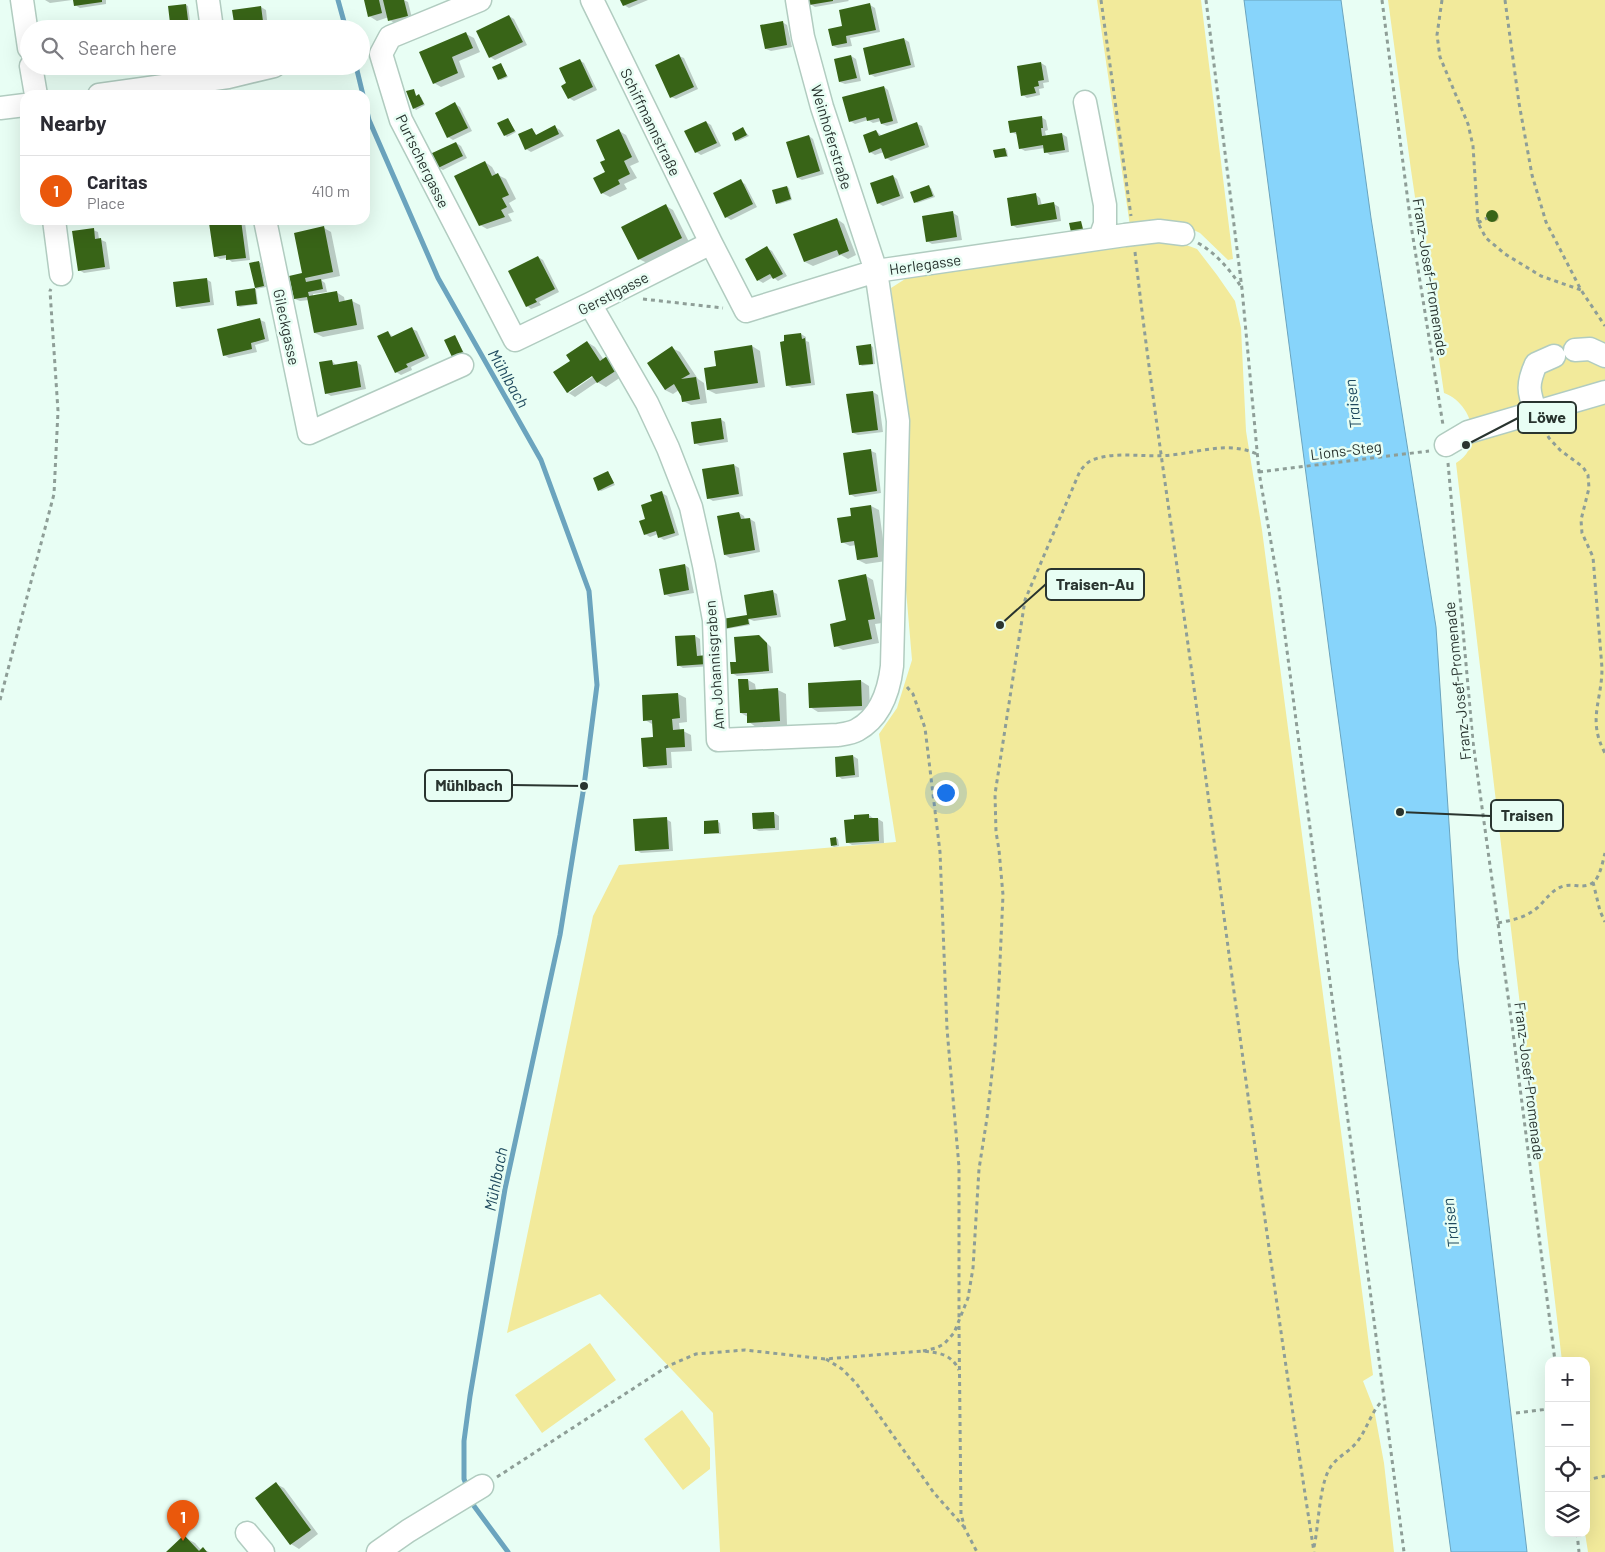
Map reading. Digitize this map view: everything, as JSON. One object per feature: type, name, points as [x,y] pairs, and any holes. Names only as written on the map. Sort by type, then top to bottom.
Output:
[{"type":"street","points":[[22,0],[25,20]]},
{"type":"street","points":[[208,0],[211,20]]},
{"type":"street","name":"Purtschergasse","points":[[480,0],[390,36],[381,54],[401,120],[515,340]]},
{"type":"street","name":"Schiffmannstraße","points":[[592,0],[711,243]]},
{"type":"street","name":"Weinhoferstraße","points":[[797,0],[803,37],[822,108],[876,271]]},
{"type":"street","points":[[33,75],[35,90]]},
{"type":"street","points":[[140,90],[229,79],[243,75]]},
{"type":"street","points":[[1085,102],[1105,205],[1105,224],[1100,238]]},
{"type":"street","points":[[0,108],[20,106]]},
{"type":"street","points":[[55,225],[61,274]]},
{"type":"street","name":"Gileckgasse","points":[[266,225],[309,433],[462,365]]},
{"type":"street","name":"Herlegasse","points":[[746,311],[876,271],[1133,234],[1159,231],[1183,234]]},
{"type":"street","points":[[711,243],[746,311]]},
{"type":"street","name":"Gerstlgasse","points":[[515,340],[711,243]]},
{"type":"street","name":"Am Johannisgraben","points":[[590,304],[647,403],[668,448],[691,507],[714,620],[718,740],[838,736],[856,730],[870,720],[878,711],[889,685],[892,666],[898,422],[876,271]]},
{"type":"street","points":[[1536,412],[1530,398],[1530,379],[1536,364],[1564,353],[1590,349],[1603,353],[1605,356]]},
{"type":"street","points":[[1440,447],[1468,432],[1605,392]]},
{"type":"street","points":[[378,1552],[408,1531],[481,1487]]},
{"type":"street","points":[[247,1532],[263,1552]]},
{"type":"path","points":[[1101,0],[1269,1258],[1313,1551]]},
{"type":"path","points":[[1206,0],[1242,289],[1259,472],[1280,599],[1404,1552]]},
{"type":"path","name":"Franz-Josef-Promenade","points":[[1382,0],[1440,447],[1473,742],[1553,1357]]},
{"type":"path","points":[[1442,0],[1437,35],[1440,57],[1472,138],[1478,223],[1486,238],[1506,254],[1541,276],[1581,290]]},
{"type":"path","points":[[1505,0],[1519,103],[1532,175],[1546,222],[1581,290],[1605,326]]},
{"type":"path","points":[[1478,223],[1487,218]]},
{"type":"path","points":[[1183,234],[1209,249],[1230,271],[1242,289]]},
{"type":"path","points":[[0,700],[54,494],[58,412],[50,291],[61,274]]},
{"type":"path","points":[[638,299],[746,311]]},
{"type":"path","points":[[1536,412],[1549,438],[1560,450],[1584,467],[1588,475],[1589,488],[1581,520],[1582,533],[1593,557],[1602,668],[1602,685],[1596,715],[1596,730],[1605,753]]},
{"type":"path","name":"Lions-Steg","points":[[1259,472],[1440,447]]},
{"type":"path","points":[[481,1487],[668,1366],[696,1354],[745,1350],[825,1359],[923,1351],[944,1344],[954,1334],[968,1298],[973,1268],[979,1169],[996,1037],[1002,895],[1000,850],[996,832],[995,794],[1025,600],[1080,471],[1086,464],[1094,459],[1105,457],[1162,456],[1212,448],[1237,448],[1257,454]]},
{"type":"path","points":[[892,666],[913,694],[925,728],[940,852],[947,1029],[958,1167],[961,1514],[965,1529],[977,1552]]},
{"type":"path","points":[[1498,923],[1520,918],[1536,908],[1554,890],[1565,885],[1580,887],[1593,882],[1605,853]]},
{"type":"path","points":[[1593,882],[1600,911],[1605,922]]},
{"type":"path","points":[[923,1351],[938,1352],[950,1357],[960,1370]]},
{"type":"path","points":[[825,1359],[842,1369],[856,1384],[934,1493],[965,1529]]},
{"type":"path","points":[[1313,1551],[1319,1527],[1321,1494],[1331,1466],[1357,1442],[1374,1408],[1383,1400]]},
{"type":"path","points":[[1516,1413],[1545,1409]]},
{"type":"path","points":[[1590,1479],[1605,1476]]},
{"type":"path","points":[[1577,1537],[1579,1552]]},
{"type":"shaded area","points":[[1097,0],[1201,0],[1233,259],[1228,260],[1200,233],[1183,225],[1130,226]]},
{"type":"shaded area","points":[[1388,0],[1605,0],[1605,1552],[1588,1552],[1586,1537],[1590,1537],[1590,1357],[1562,1357],[1456,463],[1465,456],[1470,446],[1472,436],[1471,425],[1468,415],[1462,406],[1454,398],[1444,393]]},
{"type":"shaded area","points":[[1170,239],[1197,249],[1235,301],[1241,328],[1246,431],[1262,530],[1373,1375],[1363,1381],[1374,1409],[1384,1463],[1394,1552],[720,1552],[713,1413],[600,1294],[507,1333],[593,916],[619,865],[896,842],[879,734],[897,708],[912,660],[906,590],[909,484],[902,390],[891,288],[913,274]]},
{"type":"shaded area","points":[[590,1343],[616,1380],[542,1433],[515,1395]]},
{"type":"shaded area","points":[[682,1410],[710,1448],[710,1469],[683,1490],[644,1439]]},
{"type":"water","name":"Traisen","points":[[1244,0],[1341,0],[1371,218],[1436,627],[1458,959],[1527,1552],[1451,1552],[1331,665]]},
{"type":"building","points":[[73,0],[102,0],[102,2],[74,6]]},
{"type":"building","points":[[364,0],[379,0],[382,13],[368,17]]},
{"type":"building","points":[[383,0],[404,0],[408,16],[388,21]]},
{"type":"building","points":[[620,0],[638,0],[623,6]]},
{"type":"building","points":[[808,0],[833,0],[833,1],[809,5]]},
{"type":"building","points":[[870,3],[876,30],[846,36],[847,43],[832,46],[828,29],[842,26],[839,10]]},
{"type":"building","points":[[186,4],[188,20],[170,20],[168,6]]},
{"type":"building","points":[[261,6],[263,20],[234,20],[232,10]]},
{"type":"building","points":[[509,15],[523,42],[489,58],[476,31]]},
{"type":"building","points":[[783,21],[787,45],[765,49],[760,25]]},
{"type":"building","points":[[466,32],[473,48],[452,57],[458,73],[433,84],[419,52]]},
{"type":"building","points":[[904,38],[911,65],[869,75],[863,48]]},
{"type":"building","points":[[679,54],[694,87],[670,98],[655,65]]},
{"type":"building","points":[[851,55],[857,78],[839,82],[834,59]]},
{"type":"building","points":[[580,59],[593,87],[568,99],[561,86],[566,83],[559,68]]},
{"type":"building","points":[[1041,62],[1044,80],[1038,81],[1039,86],[1034,87],[1036,93],[1021,96],[1017,66]]},
{"type":"building","points":[[501,63],[507,76],[498,80],[492,67]]},
{"type":"building","points":[[884,86],[893,121],[881,124],[879,118],[867,121],[866,117],[849,122],[842,97]]},
{"type":"building","points":[[414,89],[416,96],[419,94],[424,104],[413,109],[406,91]]},
{"type":"building","points":[[455,102],[468,128],[447,138],[435,113]]},
{"type":"building","points":[[1042,116],[1042,136],[1062,133],[1065,150],[1044,153],[1043,145],[1019,149],[1016,132],[1010,133],[1008,121]]},
{"type":"building","points":[[508,118],[515,131],[504,136],[497,123]]},
{"type":"building","points":[[706,121],[717,143],[695,153],[684,131]]},
{"type":"building","points":[[917,122],[925,145],[885,159],[881,148],[869,153],[863,135],[876,130],[879,136]]},
{"type":"building","points":[[555,125],[559,134],[525,150],[518,134],[532,128],[536,135]]},
{"type":"building","points":[[743,127],[747,135],[735,141],[732,133]]},
{"type":"building","points":[[619,129],[632,157],[624,161],[630,174],[618,180],[620,184],[601,194],[593,178],[605,172],[600,162],[605,160],[596,140]]},
{"type":"building","points":[[809,135],[820,171],[797,178],[786,142]]},
{"type":"building","points":[[456,142],[463,156],[438,168],[430,154]]},
{"type":"building","points":[[1005,148],[1007,156],[995,158],[993,150]]},
{"type":"building","points":[[485,161],[492,176],[498,173],[509,195],[502,198],[507,207],[501,210],[505,217],[479,226],[454,176]]},
{"type":"building","points":[[893,175],[900,196],[877,204],[870,183]]},
{"type":"building","points":[[741,179],[753,204],[725,218],[713,193]]},
{"type":"building","points":[[929,185],[933,196],[914,203],[910,192]]},
{"type":"building","points":[[787,186],[791,199],[776,204],[772,190]]},
{"type":"building","points":[[1036,193],[1038,205],[1054,202],[1057,219],[1011,226],[1007,198]]},
{"type":"building","points":[[666,204],[682,238],[638,260],[621,227]]},
{"type":"building","points":[[1492,210],[1498,216],[1492,222],[1486,216]]},
{"type":"building","points":[[953,211],[957,237],[926,242],[922,216]]},
{"type":"building","points":[[837,218],[849,251],[839,255],[837,250],[804,262],[793,234]]},
{"type":"building","points":[[1081,221],[1083,229],[1071,232],[1069,223]]},
{"type":"building","points":[[209,225],[242,225],[246,258],[226,260],[226,255],[214,257]]},
{"type":"building","points":[[324,226],[333,272],[305,278],[306,282],[321,279],[323,289],[308,292],[309,296],[337,291],[339,302],[352,299],[357,325],[314,333],[307,297],[294,299],[289,276],[302,273],[294,233]]},
{"type":"building","points":[[94,228],[95,239],[101,238],[105,267],[78,271],[72,231]]},
{"type":"building","points":[[767,246],[783,274],[773,279],[770,274],[757,281],[745,259]]},
{"type":"building","points":[[538,256],[555,289],[535,299],[537,302],[526,307],[508,271]]},
{"type":"building","points":[[259,261],[264,286],[255,288],[249,263]]},
{"type":"building","points":[[207,278],[210,302],[176,307],[173,282]]},
{"type":"building","points":[[255,288],[257,304],[237,306],[235,291]]},
{"type":"building","points":[[260,318],[265,339],[251,343],[252,349],[223,356],[217,329]]},
{"type":"building","points":[[412,327],[425,356],[406,364],[408,367],[395,373],[377,336],[388,331],[391,337]]},
{"type":"building","points":[[801,333],[802,339],[805,338],[811,383],[786,386],[780,342],[784,341],[784,335]]},
{"type":"building","points":[[455,335],[463,352],[452,357],[444,340]]},
{"type":"building","points":[[587,341],[600,361],[607,356],[617,370],[597,383],[592,376],[567,393],[553,372],[570,361],[566,355]]},
{"type":"building","points":[[871,344],[873,364],[859,365],[856,346]]},
{"type":"building","points":[[752,345],[758,383],[707,390],[704,368],[716,366],[714,351]]},
{"type":"building","points":[[672,346],[690,374],[681,379],[696,377],[700,399],[682,402],[681,396],[674,384],[665,390],[647,363]]},
{"type":"building","points":[[332,360],[333,365],[357,361],[361,387],[325,394],[319,362]]},
{"type":"building","points":[[873,391],[878,430],[852,433],[846,394]]},
{"type":"building","points":[[721,418],[724,439],[694,444],[691,422]]},
{"type":"building","points":[[871,449],[877,491],[849,495],[843,453]]},
{"type":"building","points":[[734,464],[739,494],[707,499],[702,469]]},
{"type":"building","points":[[608,471],[614,483],[598,491],[593,478]]},
{"type":"building","points":[[662,491],[675,533],[658,538],[656,531],[644,535],[639,521],[645,519],[641,505],[652,501],[650,495]]},
{"type":"building","points":[[871,505],[878,557],[857,560],[854,541],[841,543],[837,518],[851,516],[850,508]]},
{"type":"building","points":[[739,512],[741,519],[750,518],[755,550],[724,555],[717,516]]},
{"type":"building","points":[[685,564],[689,590],[664,595],[659,569]]},
{"type":"building","points":[[866,574],[875,619],[868,620],[872,639],[834,647],[830,624],[846,620],[838,580]]},
{"type":"building","points":[[773,590],[777,615],[748,619],[749,624],[723,629],[722,619],[747,615],[744,595]]},
{"type":"building","points":[[695,635],[697,656],[707,655],[707,664],[677,666],[675,636]]},
{"type":"building","points":[[759,635],[767,643],[769,671],[731,674],[730,662],[736,662],[734,637]]},
{"type":"building","points":[[738,679],[748,679],[749,690],[778,688],[780,721],[747,723],[747,713],[740,713]]},
{"type":"building","points":[[861,680],[862,706],[809,708],[808,683]]},
{"type":"building","points":[[678,693],[680,718],[672,719],[673,730],[684,729],[685,747],[666,748],[667,765],[643,767],[641,738],[653,737],[652,720],[643,721],[642,695]]},
{"type":"building","points":[[853,755],[855,775],[836,777],[835,757]]},
{"type":"building","points":[[774,812],[775,828],[753,829],[752,813]]},
{"type":"building","points":[[869,814],[869,818],[878,818],[879,841],[846,843],[844,820],[854,819],[854,815]]},
{"type":"building","points":[[667,817],[669,849],[635,851],[633,819]]},
{"type":"building","points":[[718,820],[719,833],[704,834],[704,821]]},
{"type":"building","points":[[836,837],[837,845],[831,846],[830,838]]},
{"type":"building","points":[[276,1482],[311,1530],[290,1545],[255,1498]]},
{"type":"building","points":[[184,1535],[199,1551],[203,1547],[207,1552],[166,1552]]},
{"type":"waterway","name":"Mühlbach","points":[[338,0],[344,20]]},
{"type":"waterway","name":"Mühlbach","points":[[358,75],[362,90]]},
{"type":"waterway","name":"Mühlbach","points":[[370,122],[438,278],[541,460],[589,591],[597,685],[584,786],[560,935],[505,1189],[470,1396],[464,1441],[464,1479],[468,1489]]},
{"type":"waterway","name":"Mühlbach","points":[[472,1499],[474,1506],[508,1552]]},
{"type":"place","name":"Löwe","points":[[1466,445]]},
{"type":"place","name":"Traisen-Au","points":[[1000,625]]},
{"type":"place","name":"Mühlbach","points":[[584,786]]},
{"type":"place","name":"Traisen","points":[[1400,812]]},
{"type":"place","name":"Caritas","points":[[183,1541]]}]
